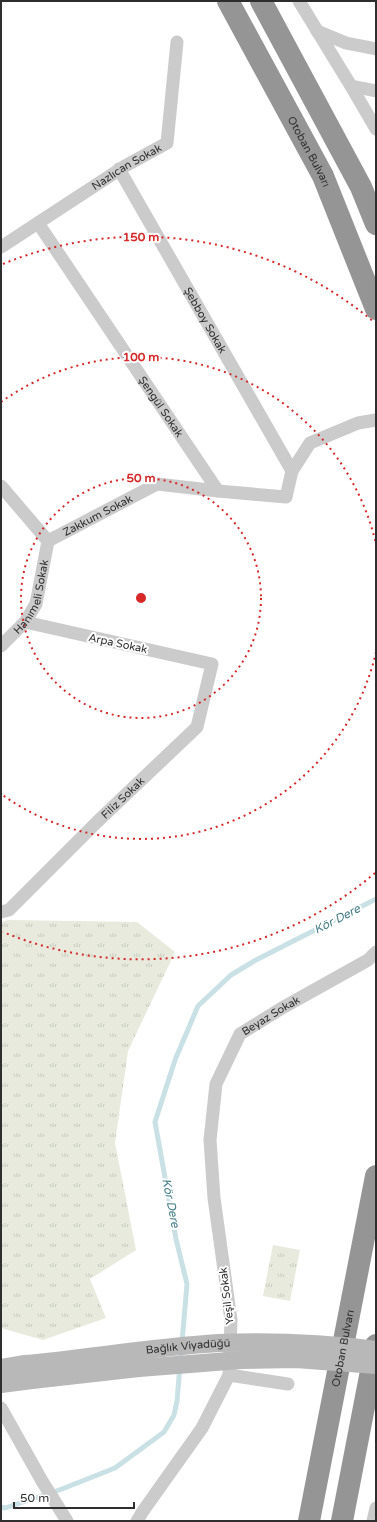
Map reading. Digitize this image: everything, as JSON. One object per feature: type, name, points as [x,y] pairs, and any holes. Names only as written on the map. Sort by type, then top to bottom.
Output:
[{"type":"highway","name":"Otoban Bulvarı","points":[[228,1],[323,176],[376,309]]},
{"type":"highway","points":[[261,1],[361,187],[376,224]]},
{"type":"highway","name":"Otoban Bulvarı","points":[[309,1521],[376,1176]]},
{"type":"highway","points":[[342,1521],[376,1345]]},
{"type":"street","points":[[299,1],[376,129]]},
{"type":"street","points":[[317,31],[346,43],[376,49]]},
{"type":"street","name":"Nazlıcan Sokak","points":[[1,247],[119,169],[167,143],[177,42]]},
{"type":"street","points":[[351,86],[376,90]]},
{"type":"street","name":"Şebboy Sokak","points":[[119,169],[292,471]]},
{"type":"street","name":"Şengül Sokak","points":[[38,223],[218,491]]},
{"type":"street","points":[[292,471],[310,443],[358,423],[376,420]]},
{"type":"street","name":"Zakkum Sokak","points":[[48,541],[157,484],[218,491],[286,496],[292,471]]},
{"type":"street","points":[[1,486],[48,541]]},
{"type":"street","name":"Hanımeli Sokak","points":[[1,646],[24,622],[36,604],[48,541]]},
{"type":"street","name":"Arpa Sokak","points":[[24,622],[212,664]]},
{"type":"street","name":"Filiz Sokak","points":[[1,912],[9,910],[97,822],[197,728],[212,664]]},
{"type":"street","name":"Beyaz Sokak","points":[[210,1140],[216,1084],[240,1034],[282,1008],[368,960],[376,952]]},
{"type":"street","name":"Yeşil Sokak","points":[[137,1521],[142,1511],[202,1428],[229,1375],[231,1320],[214,1198],[210,1140]]},
{"type":"street","name":"Bağlık Viyadüğü","points":[[1,1368],[218,1344],[278,1342],[330,1344],[376,1350]]},
{"type":"street","name":"Bağlık Viyadüğü","points":[[1,1384],[123,1369],[241,1360],[296,1359],[376,1365]]},
{"type":"street","points":[[229,1375],[288,1384]]},
{"type":"street","points":[[1,1408],[42,1481],[67,1521]]},
{"type":"street","points":[[373,1521],[376,1508]]},
{"type":"green space","points":[[8,920],[137,922],[175,952],[128,1051],[115,1143],[136,1250],[90,1279],[106,1318],[43,1340],[1,1328],[1,922]]},
{"type":"green space","points":[[273,1245],[300,1250],[290,1301],[263,1296]]},
{"type":"waterway","name":"Kör Dere","points":[[1,1507],[5,1508],[62,1489],[115,1468],[164,1432],[174,1415],[177,1401],[187,1284],[176,1239],[155,1122],[175,1060],[198,1006],[231,975],[256,960],[376,899]]}]
